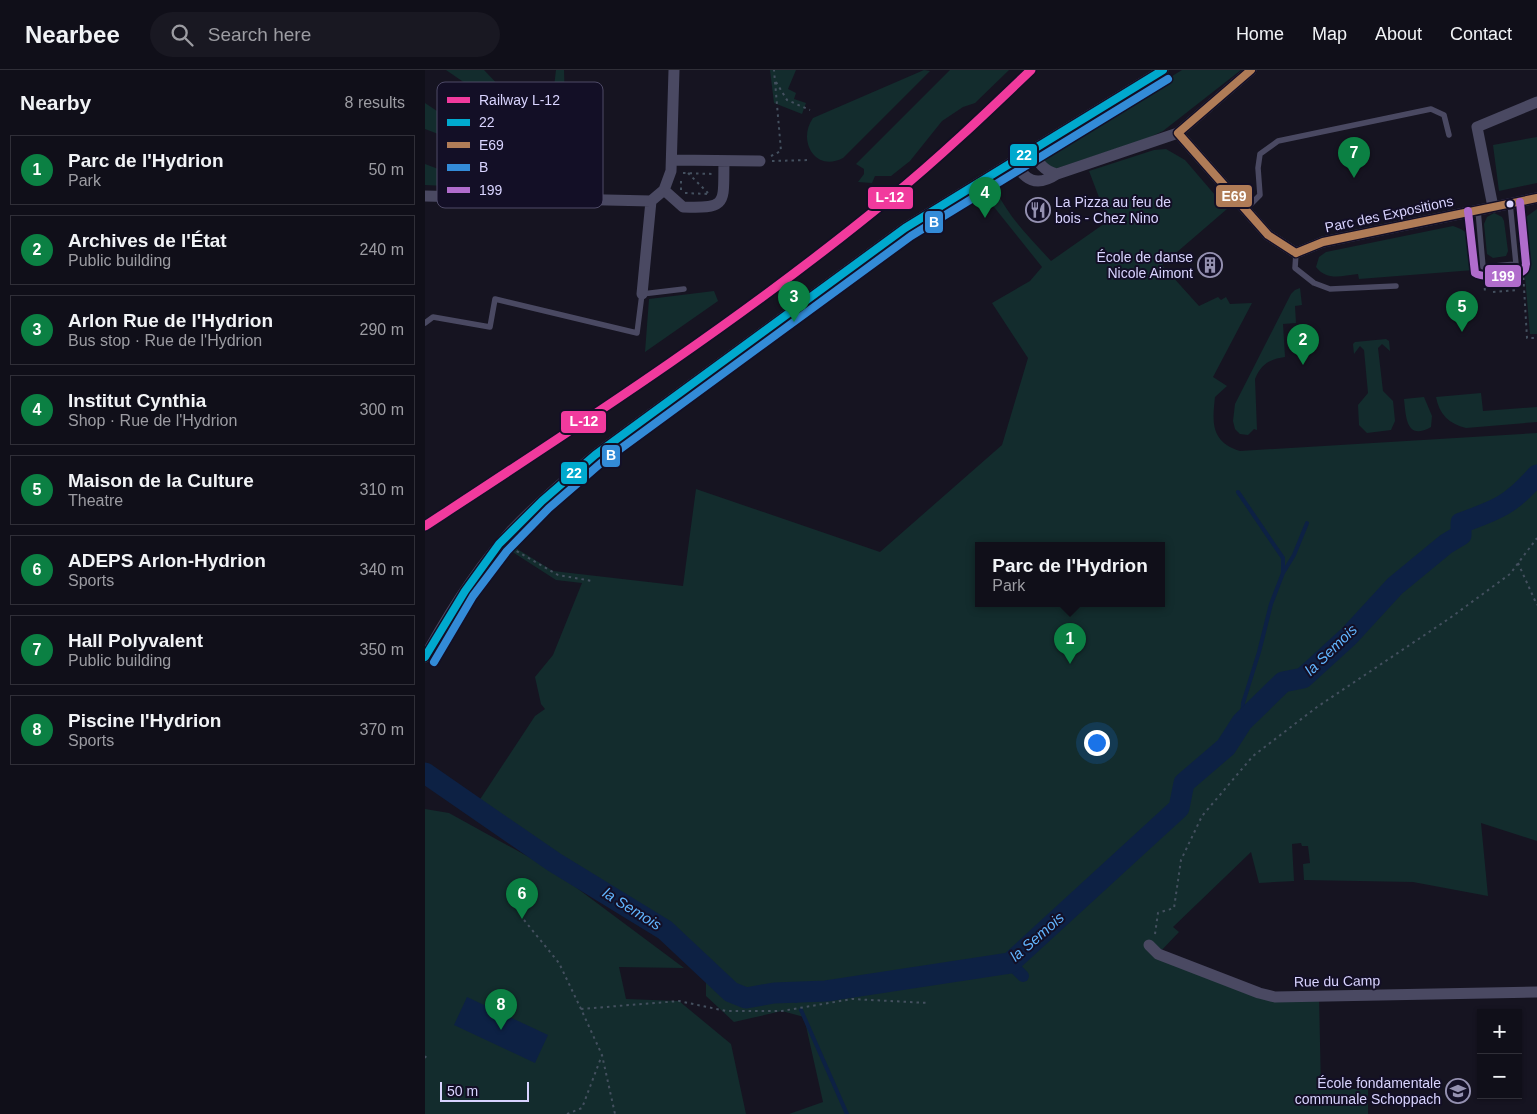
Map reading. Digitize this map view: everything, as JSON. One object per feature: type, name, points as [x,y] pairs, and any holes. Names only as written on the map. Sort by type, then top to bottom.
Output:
[{"type":"street","points":[[603,200],[651,201],[664,190],[669,182],[677,163],[674,70]]},
{"type":"street","points":[[425,657],[441,627],[502,542],[533,508],[595,455],[859,259],[1013,161],[1163,70]]},
{"type":"street","points":[[1013,161],[1019,171],[1030,179],[1039,182],[1047,181],[1057,174],[1178,133],[1251,70]]},
{"type":"street","points":[[1493,207],[1477,127],[1537,102]]},
{"type":"street","points":[[1178,133],[1268,235],[1296,254]]},
{"type":"street","points":[[1032,150],[1046,171],[1057,174]]},
{"type":"street","points":[[664,190],[683,207],[709,208],[713,197],[723,198],[724,161]]},
{"type":"street","points":[[677,163],[760,161]]},
{"type":"street","name":"Parc des Expositions","points":[[1296,254],[1323,242],[1537,198]]},
{"type":"street","points":[[641,294],[651,201]]},
{"type":"street","name":"Rue du Camp","points":[[1149,945],[1157,954],[1259,993],[1275,997],[1537,992]]},
{"type":"lane","points":[[1245,210],[1261,195],[1258,168],[1260,154],[1278,141],[1431,109],[1444,115],[1449,135]]},
{"type":"lane","points":[[1478,210],[1483,267],[1515,264],[1510,203]]},
{"type":"lane","points":[[1296,254],[1295,268],[1314,283],[1330,289],[1396,286]]},
{"type":"lane","points":[[425,323],[433,317],[490,327],[495,299],[637,333],[641,294],[684,289]]},
{"type":"path","points":[[760,161],[781,151],[774,70]]},
{"type":"path","points":[[775,80],[787,100],[810,110]]},
{"type":"path","points":[[760,161],[810,160]]},
{"type":"path","points":[[677,163],[713,197]]},
{"type":"path","points":[[713,181],[713,174],[681,173],[680,193],[713,197]]},
{"type":"path","points":[[1493,292],[1517,290],[1515,264],[1522,264],[1527,338],[1537,338]]},
{"type":"path","points":[[1483,267],[1485,293]]},
{"type":"path","points":[[1157,954],[1154,929],[1159,913],[1174,908],[1181,860],[1203,816],[1253,756],[1317,707],[1450,618],[1510,574],[1537,538]]},
{"type":"path","points":[[502,542],[558,575],[592,581]]},
{"type":"path","points":[[1518,563],[1537,605]]},
{"type":"path","points":[[524,920],[559,963],[581,1009],[602,1055],[615,1114]]},
{"type":"path","points":[[581,1009],[679,1001],[735,1011],[782,1011],[852,998],[928,1003]]},
{"type":"path","points":[[567,1114],[582,1108],[602,1055]]},
{"type":"green space","points":[[446,70],[484,70],[495,82],[463,82]]},
{"type":"green space","points":[[556,70],[564,70],[564,82],[555,82]]},
{"type":"green space","points":[[770,70],[796,70],[788,89],[796,93],[794,99],[806,103],[802,114],[774,103]]},
{"type":"green space","points":[[924,70],[930,71],[843,158],[824,161],[817,158],[812,152],[807,136],[813,118]]},
{"type":"green space","points":[[950,70],[1009,70],[975,103],[963,107],[942,121],[910,161],[891,176],[875,176],[872,183],[858,182],[864,174],[864,169],[856,164]]},
{"type":"green space","points":[[1182,70],[1241,70],[1163,131],[1148,138],[1055,169],[1044,163],[1045,156],[1050,151]]},
{"type":"green space","points":[[425,103],[437,111],[437,134],[425,129]]},
{"type":"green space","points":[[1537,137],[1537,183],[1499,191],[1493,145]]},
{"type":"green space","points":[[1166,149],[1185,160],[1227,209],[1162,265],[1199,306],[1218,297],[1221,300],[1226,297],[1230,304],[1252,303],[1213,377],[1227,386],[1215,397],[1214,423],[1219,437],[1230,447],[1240,451],[1537,433],[1537,841],[1481,823],[1488,896],[1413,882],[1304,880],[1303,864],[1310,863],[1308,846],[1302,846],[1301,843],[1292,844],[1294,881],[1259,883],[1251,852],[1173,927],[1179,932],[1158,954],[1259,993],[1319,996],[1321,1089],[1368,1089],[1368,1114],[789,1114],[823,1102],[804,1017],[782,1011],[734,1022],[706,996],[706,975],[676,945],[555,865],[471,813],[535,716],[545,709],[541,704],[535,677],[553,655],[582,583],[556,580],[511,551],[514,547],[553,571],[683,586],[696,489],[880,552],[1002,445],[1028,358],[992,303],[1030,281],[1042,267],[982,192],[997,192],[1015,220],[1051,261],[1108,221],[1089,171],[1154,150]]},
{"type":"green space","points":[[425,164],[437,168],[437,186],[425,185]]},
{"type":"green space","points":[[1537,209],[1537,334],[1530,334],[1521,231],[1526,217]]},
{"type":"green space","points":[[1494,213],[1502,217],[1504,221],[1508,251],[1506,256],[1493,258],[1487,254],[1484,224],[1487,217]]},
{"type":"green space","points":[[1453,226],[1467,233],[1470,238],[1474,249],[1474,270],[1359,279],[1358,274],[1330,276],[1316,267],[1319,257],[1326,252]]},
{"type":"green space","points":[[1300,288],[1302,305],[1295,306],[1296,323],[1283,324],[1285,357],[1267,363],[1255,379],[1257,430],[1254,429],[1248,435],[1240,434],[1235,429],[1233,421],[1235,404],[1291,294]]},
{"type":"green space","points":[[714,291],[718,301],[645,352],[649,299]]},
{"type":"green space","points":[[1386,339],[1389,341],[1390,351],[1382,344],[1378,348],[1383,391],[1393,401],[1395,421],[1391,430],[1367,433],[1359,425],[1358,405],[1368,393],[1364,350],[1360,346],[1354,354],[1353,344],[1355,342]]},
{"type":"green space","points":[[1481,393],[1483,411],[1537,407],[1537,422],[1466,428],[1450,421],[1442,413],[1436,397]]},
{"type":"green space","points":[[1424,397],[1432,416],[1431,427],[1423,431],[1417,431],[1409,425],[1404,399]]},
{"type":"green space","points":[[425,809],[449,813],[554,871],[684,968],[619,967],[626,999],[679,1001],[731,1044],[746,1114],[425,1114]]},
{"type":"water","points":[[467,997],[548,1035],[535,1063],[454,1025]]},
{"type":"waterway","name":"la Semois","points":[[425,773],[554,862],[665,930],[731,992],[746,998],[774,993],[826,991],[1010,963],[1179,808],[1184,783],[1226,747],[1242,722],[1283,682],[1303,678],[1349,636],[1395,586],[1446,544],[1461,535],[1461,523],[1511,500],[1537,475]]},
{"type":"waterway","points":[[1238,492],[1283,558],[1283,573],[1271,604],[1259,652],[1243,703],[1242,722]]},
{"type":"waterway","points":[[1283,573],[1294,555],[1307,523]]},
{"type":"waterway","points":[[1010,963],[1023,976]]},
{"type":"waterway","points":[[792,992],[796,1001]]},
{"type":"waterway","points":[[801,1010],[847,1114]]},
{"type":"rail line","name":"L-12","points":[[425,526],[662,368],[778,286],[908,183],[962,136],[1031,70]]},
{"type":"transit line","name":"22","points":[[425,657],[465,591],[499,544],[542,501],[595,455],[905,228],[1163,70]]},
{"type":"transit line","name":"E69","points":[[1178,133],[1251,70]]},
{"type":"transit line","name":"B","points":[[434,662],[473,596],[507,551],[549,508],[601,463],[911,236],[1168,79]]},
{"type":"transit line","name":"E69","points":[[1178,133],[1268,235],[1296,253]]},
{"type":"transit line","name":"E69","points":[[1296,253],[1323,242],[1537,198]]},
{"type":"transit line","name":"199","points":[[1468,211],[1475,273],[1491,276],[1514,275],[1524,270],[1526,264],[1520,202]]},
{"type":"place","name":"Hall Polyvalent","points":[[1354,178]]},
{"type":"place","name":"La Pizza au feu de bois - Chez Nino","points":[[1038,210]]},
{"type":"place","name":"Institut Cynthia","points":[[985,218]]},
{"type":"place","name":"École de danse Nicole Aimont","points":[[1210,265]]},
{"type":"place","name":"Arlon Rue de l'Hydrion","points":[[794,322]]},
{"type":"place","name":"Maison de la Culture","points":[[1462,332]]},
{"type":"place","name":"Archives de l'État","points":[[1303,365]]},
{"type":"place","name":"Parc de l'Hydrion","points":[[1070,664]]},
{"type":"place","name":"ADEPS Arlon-Hydrion","points":[[522,919]]},
{"type":"place","name":"Piscine l'Hydrion","points":[[501,1030]]},
{"type":"place","name":"École fondamentale communale Schoppach","points":[[1458,1091]]}]
